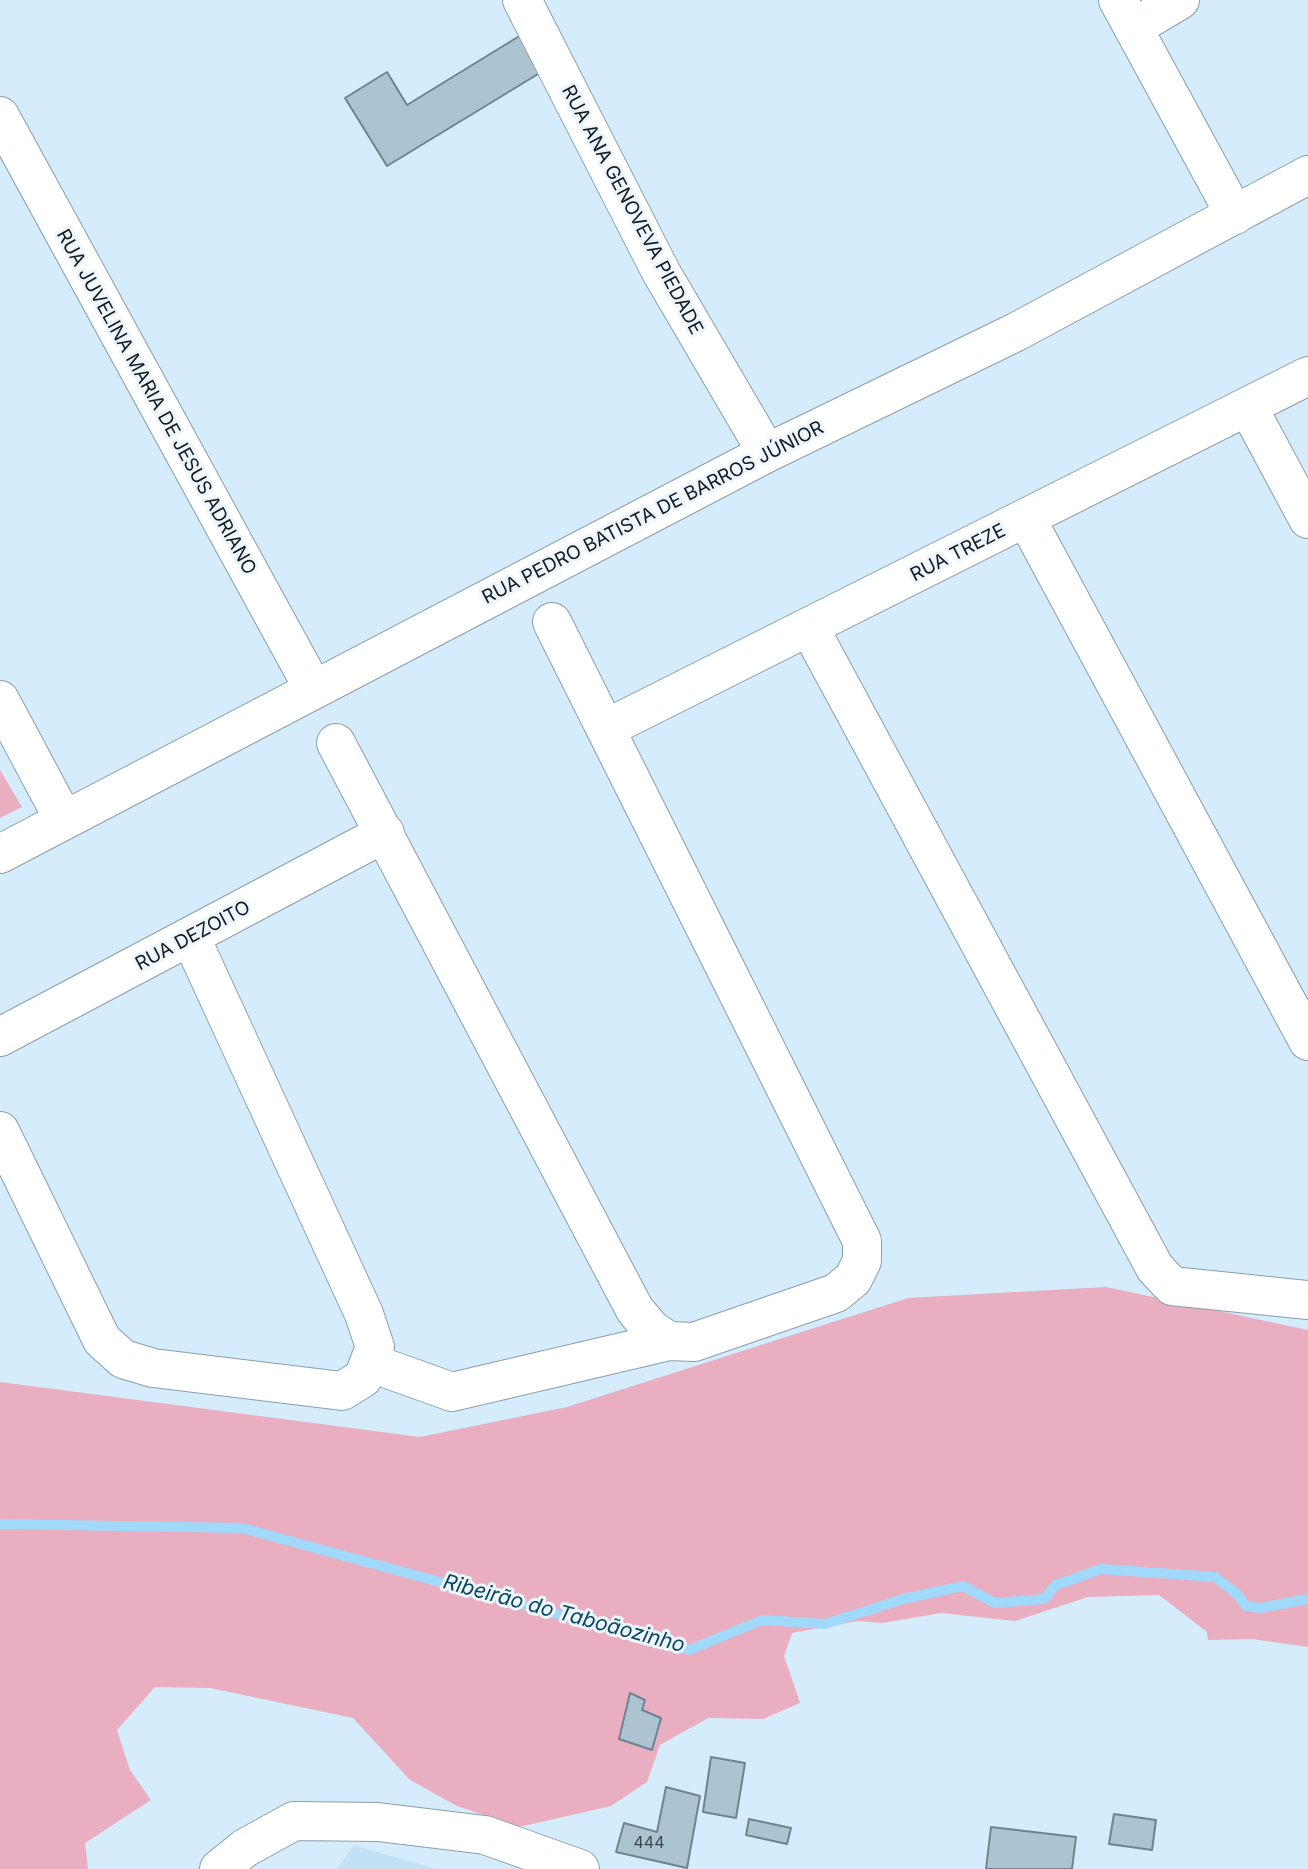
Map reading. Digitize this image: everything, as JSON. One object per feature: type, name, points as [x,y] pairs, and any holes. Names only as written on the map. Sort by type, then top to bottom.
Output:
[{"type":"street","name":"RUA ANA GENOVEVA PIEDADE","points":[[522,0],[660,272],[768,453]]},
{"type":"street","points":[[1180,0],[1125,14],[1235,215]]},
{"type":"street","name":"RUA JUVELINA MARIA DE JESUS ADRIANO","points":[[0,116],[313,688]]},
{"type":"street","name":"RUA PEDRO BATISTA DE BARROS JÚNIOR","points":[[0,854],[313,688],[768,453],[1016,332],[1308,175]]},
{"type":"street","name":"RUA TREZE","points":[[607,729],[1308,376]]},
{"type":"street","points":[[1248,407],[1308,519]]},
{"type":"street","points":[[1026,518],[1308,1041]]},
{"type":"street","points":[[371,1363],[452,1392],[669,1341],[694,1342],[836,1293],[853,1279],[862,1261],[862,1241],[552,622]]},
{"type":"street","points":[[808,627],[1155,1268],[1172,1286],[1308,1300]]},
{"type":"street","points":[[0,700],[64,820]]},
{"type":"street","points":[[336,743],[635,1310],[652,1330],[669,1341]]},
{"type":"street","name":"RUA DEZOITO","points":[[0,1037],[385,833]]},
{"type":"street","points":[[0,1130],[102,1340],[123,1359],[153,1368],[342,1391],[363,1378],[375,1347],[364,1314],[191,938]]},
{"type":"street","points":[[219,1869],[245,1848],[294,1821],[378,1822],[485,1835],[580,1869]]},
{"type":"shaded area","points":[[0,770],[22,807],[0,818]]},
{"type":"shaded area","points":[[1106,1287],[1308,1330],[1308,1647],[1252,1639],[1208,1640],[1207,1632],[1159,1595],[1088,1597],[1015,1621],[941,1613],[883,1623],[858,1621],[792,1633],[784,1656],[800,1703],[763,1719],[708,1718],[660,1745],[647,1782],[611,1806],[519,1827],[457,1806],[410,1780],[353,1718],[210,1688],[155,1687],[117,1730],[130,1770],[151,1800],[85,1843],[88,1869],[0,1869],[0,1382],[420,1437],[567,1407],[908,1298]]},
{"type":"shaded area","points":[[354,1845],[436,1869],[337,1869]]},
{"type":"building","points":[[521,35],[543,71],[387,166],[345,98],[387,72],[407,105]]},
{"type":"building","points":[[630,1693],[645,1700],[642,1710],[661,1718],[652,1750],[619,1739]]},
{"type":"building","points":[[711,1757],[745,1763],[736,1818],[703,1812]]},
{"type":"building","points":[[666,1787],[700,1796],[687,1868],[616,1852],[624,1823],[657,1832]]},
{"type":"building","points":[[1114,1814],[1156,1820],[1152,1850],[1109,1844]]},
{"type":"building","points":[[749,1819],[791,1828],[787,1844],[746,1835]]},
{"type":"building","points":[[991,1827],[1076,1837],[1072,1869],[986,1869]]},
{"type":"waterway","name":"Ribeirão do Taboãozinho","points":[[0,1524],[242,1528],[689,1650],[762,1620],[825,1624],[903,1599],[963,1586],[995,1603],[1044,1599],[1056,1585],[1101,1569],[1215,1577],[1237,1594],[1246,1606],[1260,1608],[1308,1599]]}]
